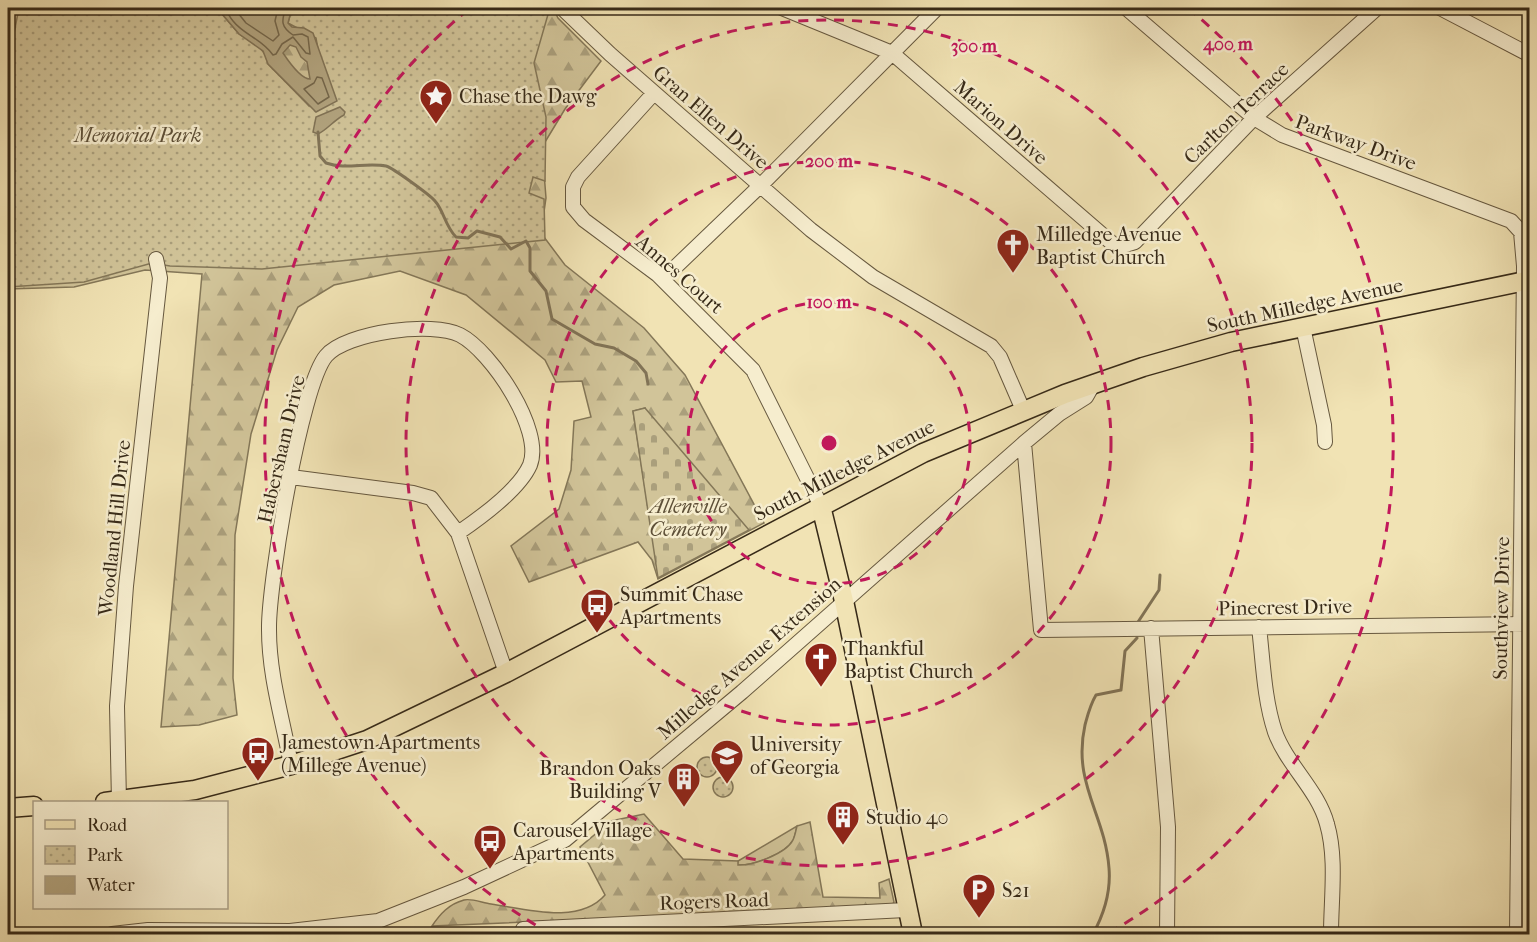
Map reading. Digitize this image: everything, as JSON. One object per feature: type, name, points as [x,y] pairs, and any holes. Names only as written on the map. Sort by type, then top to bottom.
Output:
[{"type":"main road","name":"South Milledge Avenue","points":[[125,801],[195,790],[291,765],[367,740],[506,673],[923,453],[1023,410],[1094,383],[1204,349],[1526,281]]},
{"type":"main road","points":[[821,506],[844,601],[906,910],[913,934]]},
{"type":"main road","points":[[8,808],[33,806]]},
{"type":"street","name":"Gran Ellen Drive","points":[[561,8],[654,93],[811,230],[865,272],[991,346],[1000,357],[1023,410]]},
{"type":"street","name":"Marion Drive","points":[[782,8],[892,53],[1113,243],[1122,246]]},
{"type":"street","points":[[663,279],[760,186],[937,8]]},
{"type":"street","name":"Parkway Drive","points":[[1126,8],[1254,118],[1301,144],[1518,226],[1522,238],[1526,281]]},
{"type":"street","name":"Carlton Terrace","points":[[1122,246],[1135,242],[1254,118],[1377,8]]},
{"type":"street","points":[[1440,8],[1530,55]]},
{"type":"street","name":"Annes Court","points":[[654,93],[578,177],[572,197],[573,207],[584,220],[663,279],[753,370],[821,506]]},
{"type":"street","name":"Woodland Hill Drive","points":[[119,801],[117,706],[126,586],[160,278],[156,259]]},
{"type":"street","name":"Southview Drive","points":[[1516,934],[1524,832],[1526,281]]},
{"type":"street","points":[[1303,327],[1324,425],[1324,442]]},
{"type":"street","name":"Habersham Drive","points":[[291,765],[271,665],[269,629],[291,477],[316,375],[325,357],[335,348],[356,338],[432,329],[459,334],[480,351],[494,367],[524,416],[531,436],[533,455],[527,471],[503,497],[458,533]]},
{"type":"street","name":"Milledge Avenue Extension","points":[[112,934],[290,931],[378,921],[464,887],[565,840],[628,790],[1024,443],[1059,414],[1086,397],[1094,383]]},
{"type":"street","name":"Pinecrest Drive","points":[[1024,443],[1041,630],[1525,624]]},
{"type":"street","points":[[291,477],[413,493],[431,498],[458,533],[506,673]]},
{"type":"street","points":[[1259,627],[1266,688],[1275,733],[1309,787],[1327,824],[1331,846],[1331,934]]},
{"type":"street","points":[[1151,628],[1168,827],[1167,934]]},
{"type":"street","name":"Rogers Road","points":[[523,929],[906,910]]},
{"type":"green space","points":[[12,8],[553,8],[558,18],[601,61],[565,109],[542,147],[546,198],[541,233],[565,265],[644,328],[685,375],[764,523],[658,579],[652,560],[638,542],[529,582],[511,546],[559,509],[571,470],[574,421],[591,417],[582,381],[556,382],[545,360],[466,295],[400,271],[334,285],[298,307],[277,350],[251,434],[235,535],[233,678],[237,715],[199,725],[161,727],[202,274],[145,270],[74,287],[8,289],[8,28]],"holes":[[[645,408],[659,578],[633,411]]]},
{"type":"green space","name":"Memorial Park","points":[[19,8],[202,8],[222,14],[239,34],[258,46],[266,55],[268,64],[309,106],[319,55],[316,38],[288,23],[292,8],[546,8],[549,11],[534,63],[546,117],[545,181],[533,177],[529,193],[544,199],[545,240],[262,269],[170,266],[152,263],[84,282],[8,287],[8,63]]},
{"type":"green space","name":"Allenville Cemetery","points":[[645,408],[749,530],[658,578],[633,411]]},
{"type":"green space","points":[[703,757],[711,757],[717,763],[717,771],[711,777],[703,777],[697,771],[697,763]]},
{"type":"green space","points":[[719,777],[727,777],[733,783],[733,791],[727,797],[719,797],[713,791],[713,783]]},
{"type":"green space","points":[[644,814],[683,859],[738,861],[738,865],[760,861],[783,850],[793,840],[797,826],[810,822],[823,897],[880,898],[879,883],[889,879],[894,902],[891,907],[432,926],[449,907],[467,900],[551,913],[581,910],[594,904],[605,895],[580,847],[611,821]]},
{"type":"green space","points":[[797,826],[793,840],[783,850],[759,861],[737,865],[738,861]]},
{"type":"water","points":[[202,8],[292,8],[288,23],[292,27],[304,28],[313,33],[337,101],[316,112],[268,64],[263,51],[239,34],[222,14]],"holes":[[[290,45],[296,47],[301,57],[307,62],[310,79],[299,73],[283,53]]]},
{"type":"water","points":[[340,107],[345,112],[344,115],[318,134],[313,132],[316,117]]},
{"type":"waterway","points":[[318,132],[320,156],[326,163],[341,166],[378,165],[390,168],[435,201],[456,237],[468,238],[477,231],[500,237],[511,249],[526,241],[530,248],[530,271],[546,291],[552,319],[595,344],[614,348],[636,361],[646,373],[648,384]]},
{"type":"waterway","points":[[1138,622],[1159,590],[1160,575]]},
{"type":"waterway","points":[[1093,934],[1106,902],[1109,868],[1102,831],[1083,764],[1082,746],[1085,725],[1096,695],[1121,690],[1125,651],[1137,638]]},
{"type":"place","name":"Chase the Dawg","points":[[436,125]]},
{"type":"place","name":"Milledge Avenue Baptist Church","points":[[1013,274]]},
{"type":"place","name":"Summit Chase Apartments","points":[[597,634]]},
{"type":"place","name":"Thankful Baptist Church","points":[[821,688]]},
{"type":"place","name":"Jamestown Apartments (Millege Avenue)","points":[[258,782]]},
{"type":"place","name":"University of Georgia","points":[[727,785]]},
{"type":"place","name":"Brandon Oaks Building V","points":[[684,808]]},
{"type":"place","name":"Studio 40","points":[[843,846]]},
{"type":"place","name":"Carousel Village Apartments","points":[[490,870]]},
{"type":"place","name":"S21","points":[[979,919]]}]
